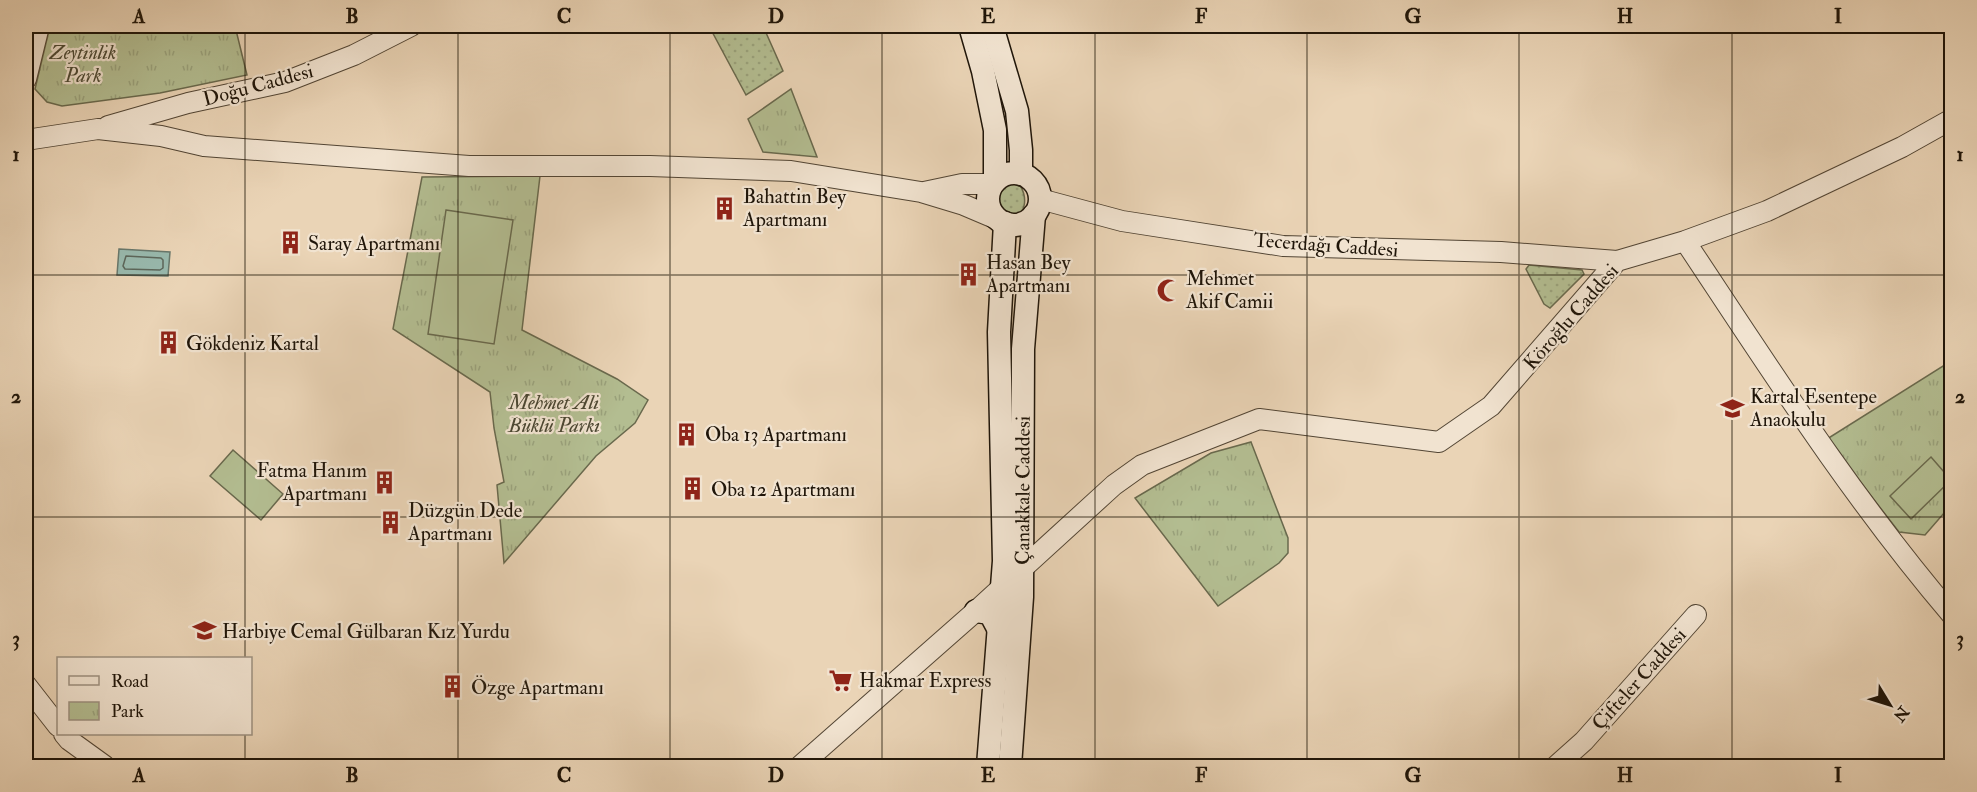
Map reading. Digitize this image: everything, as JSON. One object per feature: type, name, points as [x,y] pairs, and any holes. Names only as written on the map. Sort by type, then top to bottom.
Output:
[{"type":"main road","points":[[970,26],[983,71],[995,130],[993,183],[988,196],[988,205],[992,213],[1001,221],[1021,224],[1028,220],[1037,207],[1039,191],[1035,183],[1021,174],[1007,174],[993,183]]},
{"type":"main road","points":[[992,26],[1017,111],[1021,174]]},
{"type":"main road","name":"Çanakkale Caddesi","points":[[1010,766],[1014,564],[1023,349],[1037,207]]},
{"type":"main road","name":"Çanakkale Caddesi","points":[[988,766],[1003,585],[1014,564],[999,332],[1001,221]]},
{"type":"main road","points":[[976,611],[990,613],[998,628]]},
{"type":"street","points":[[26,79],[39,26]]},
{"type":"street","name":"Doğu Caddesi","points":[[98,129],[188,103],[285,82],[354,55],[411,26]]},
{"type":"street","points":[[161,136],[162,123],[168,114],[188,103]]},
{"type":"street","name":"Köroğlu Caddesi","points":[[1014,564],[1142,465],[1259,419],[1439,442],[1491,406],[1617,261],[1685,241],[1767,211],[1902,147],[1952,118]]},
{"type":"street","points":[[26,140],[98,129],[161,136],[204,146],[469,166],[650,166],[791,171],[921,192],[964,205],[1001,221]]},
{"type":"street","points":[[921,192],[962,184],[993,183]]},
{"type":"street","name":"Tecerdağı Caddesi","points":[[1037,207],[1283,246],[1502,252],[1617,261]]},
{"type":"street","points":[[1685,241],[1814,434],[1895,548],[1952,615]]},
{"type":"street","points":[[904,675],[929,641],[984,587],[1014,564]]},
{"type":"street","points":[[800,766],[1003,585]]},
{"type":"street","name":"Çifteler Caddesi","points":[[1556,766],[1584,741],[1696,615]]},
{"type":"street","points":[[26,685],[57,725]]},
{"type":"street","points":[[65,735],[105,766]]},
{"type":"green space","name":"Zeytinlik Park","points":[[50,26],[235,26],[247,75],[160,93],[62,106],[47,102],[35,89]]},
{"type":"green space","points":[[709,26],[763,26],[783,71],[746,95]]},
{"type":"green space","points":[[791,89],[817,157],[763,152],[748,119]]},
{"type":"green space","name":"Mehmet Ali Büklü Parkı","points":[[540,176],[522,330],[617,379],[648,400],[635,423],[596,456],[504,563],[497,485],[504,482],[490,392],[393,329],[422,177]]},
{"type":"green space","points":[[1011,182],[1020,185],[1025,199],[1023,209],[1018,216],[1013,218],[1003,212],[998,200],[1001,189]]},
{"type":"green space","points":[[446,210],[513,220],[494,344],[428,334]]},
{"type":"green space","points":[[1529,265],[1582,270],[1584,274],[1550,308],[1544,304],[1526,269]]},
{"type":"green space","points":[[1943,366],[1951,380],[1951,505],[1925,535],[1899,532],[1827,439]]},
{"type":"green space","points":[[1251,442],[1288,538],[1288,553],[1279,563],[1218,606],[1135,498],[1211,453]]},
{"type":"green space","points":[[233,450],[283,494],[261,520],[210,476]]},
{"type":"green space","points":[[1931,457],[1951,480],[1911,519],[1890,496]]},
{"type":"water","points":[[119,249],[170,252],[168,276],[117,275]]},
{"type":"place","name":"Bahattin Bey Apartmanı","points":[[725,208]]},
{"type":"place","name":"Saray Apartmanı","points":[[290,243]]},
{"type":"place","name":"Hasan Bey Apartmanı","points":[[968,274]]},
{"type":"place","name":"Mehmet Akif Camii","points":[[1168,290]]},
{"type":"place","name":"Gökdeniz Kartal","points":[[168,343]]},
{"type":"place","name":"Kartal Esentepe Anaokulu","points":[[1732,408]]},
{"type":"place","name":"Oba 13 Apartmanı","points":[[687,434]]},
{"type":"place","name":"Fatma Hanım Apartmanı","points":[[385,482]]},
{"type":"place","name":"Oba 12 Apartmanı","points":[[693,489]]},
{"type":"place","name":"Düzgün Dede Apartmanı","points":[[390,522]]},
{"type":"place","name":"Harbiye Cemal Gülbaran Kız Yurdu","points":[[204,631]]},
{"type":"place","name":"Hakmar Express","points":[[841,680]]},
{"type":"place","name":"Özge Apartmanı","points":[[453,687]]}]
